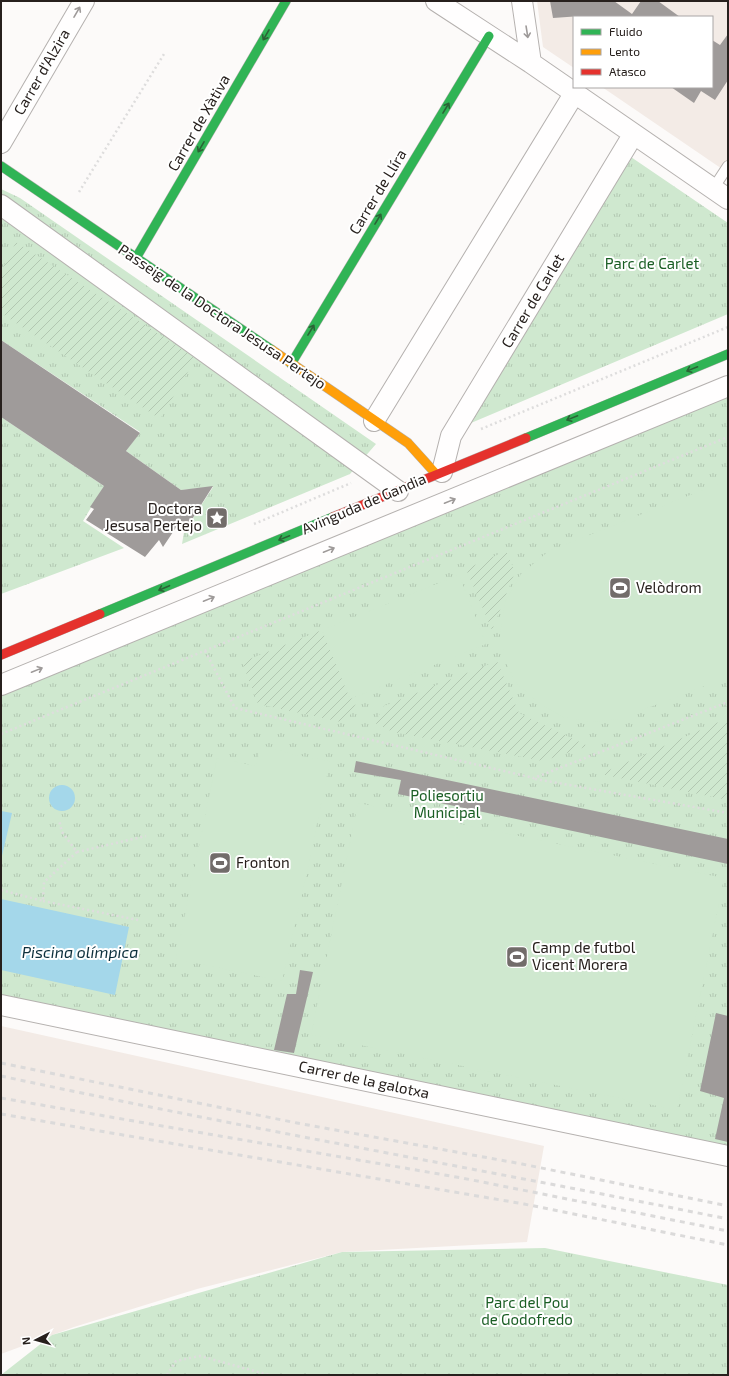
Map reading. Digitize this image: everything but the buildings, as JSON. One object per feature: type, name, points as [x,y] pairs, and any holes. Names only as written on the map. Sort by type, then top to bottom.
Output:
[{"type":"street","name":"Carrer d'Alzira","points":[[1,143],[84,1]]},
{"type":"street","name":"Carrer de Xàtiva","points":[[136,258],[286,1]]},
{"type":"street","points":[[436,1],[532,63],[574,94],[721,194]]},
{"type":"street","points":[[522,1],[532,63]]},
{"type":"street","name":"Carrer de Llíra","points":[[291,364],[489,36]]},
{"type":"street","points":[[374,421],[574,94]]},
{"type":"street","name":"Carrer de Carlet","points":[[439,473],[451,436],[633,134]]},
{"type":"street","name":"Passeig de la Doctora Jesusa Pertejo","points":[[1,166],[408,443],[439,473]]},
{"type":"street","points":[[1,205],[398,491]]},
{"type":"street","name":"Avinguda de Gandia","points":[[1,655],[728,354]]},
{"type":"street","name":"Avinguda de Gandia","points":[[1,685],[728,386]]},
{"type":"street","name":"Carrer de la galotxa","points":[[1,1005],[728,1156]]},
{"type":"lane","points":[[721,194],[728,166]]},
{"type":"path","points":[[67,211],[164,54]]},
{"type":"path","points":[[450,441],[728,327]]},
{"type":"path","points":[[1,734],[728,437]]},
{"type":"path","points":[[205,651],[235,708],[534,778],[728,813]]},
{"type":"path","points":[[534,778],[728,702]]},
{"type":"path","points":[[60,820],[62,832],[77,852]]},
{"type":"path","points":[[43,901],[44,882],[77,852],[146,836]]},
{"type":"path","points":[[1,890],[43,901],[138,920]]},
{"type":"path","points":[[167,1375],[176,1361],[200,1356],[269,1375]]},
{"type":"shaded area","points":[[537,1],[728,1],[728,173],[603,88],[713,88],[713,16],[573,16],[573,67],[543,47]]},
{"type":"shaded area","points":[[1,1026],[544,1146],[527,1242],[342,1252],[197,1289],[74,1327],[1,1354]]},
{"type":"green space","name":"Parc de Carlet","points":[[628,155],[728,223],[728,314],[471,423]]},
{"type":"green space","points":[[1,189],[20,198],[376,444],[350,474],[182,544],[184,532],[213,487],[181,490],[126,451],[140,432],[1,340]]},
{"type":"green space","points":[[16,242],[196,358],[160,419],[1,313],[1,272]]},
{"type":"green space","name":"Poliesortiu Municipal","points":[[728,386],[728,1150],[1,998],[1,696],[184,610]]},
{"type":"green space","points":[[1,417],[104,486],[83,521],[124,548],[1,594]]},
{"type":"green space","name":"Velòdrom","points":[[728,480],[728,677],[619,719],[592,722],[563,717],[542,705],[517,684],[506,663],[500,635],[505,602],[521,574],[549,551]]},
{"type":"green space","points":[[506,551],[515,572],[492,630],[466,569]]},
{"type":"green space","points":[[459,575],[486,644],[350,699],[322,630]]},
{"type":"green space","points":[[322,630],[356,703],[346,723],[258,704],[242,662]]},
{"type":"green space","points":[[497,661],[519,713],[588,746],[543,761],[393,732],[375,723],[384,706]]},
{"type":"green space","points":[[728,718],[728,800],[600,774]]},
{"type":"green space","points":[[261,745],[295,755],[330,761],[282,981],[176,959],[217,758],[256,766]]},
{"type":"green space","name":"Camp de futbol Vicent Morera","points":[[358,803],[724,878],[677,1110],[311,1035]]},
{"type":"green space","name":"Parc del Pou de Godofredo","points":[[545,1248],[728,1285],[728,1375],[1,1375],[52,1335],[342,1252]]},
{"type":"water","points":[[62,785],[71,789],[75,798],[71,807],[62,811],[53,807],[49,798],[53,789]]},
{"type":"water","points":[[1,811],[12,813],[1,860]]},
{"type":"water","name":"Piscina olímpica","points":[[1,899],[129,927],[115,995],[1,970]]},
{"type":"railway","points":[[1,1063],[297,1123],[522,1164],[728,1206]]},
{"type":"railway","points":[[1,1076],[274,1131],[728,1219]]},
{"type":"railway","points":[[1,1098],[462,1178],[728,1231]]},
{"type":"railway","points":[[1,1114],[524,1204],[728,1245]]},
{"type":"traffic: fast","points":[[136,258],[286,1]]},
{"type":"traffic: fast","points":[[291,364],[489,36]]},
{"type":"traffic: fast","points":[[1,166],[272,350]]},
{"type":"traffic: fast","points":[[526,438],[728,354]]},
{"type":"traffic: fast","points":[[100,614],[333,517]]},
{"type":"traffic: slow","points":[[272,350],[408,443],[436,474]]},
{"type":"traffic: jam","points":[[333,517],[526,438]]},
{"type":"traffic: jam","points":[[1,655],[100,614]]},
{"type":"place","name":"Doctora Jesusa Pertejo","points":[[217,518]]},
{"type":"place","name":"Velòdrom","points":[[620,588]]},
{"type":"place","name":"Fronton","points":[[220,863]]},
{"type":"place","name":"Camp de futbol Vicent Morera","points":[[517,957]]}]
